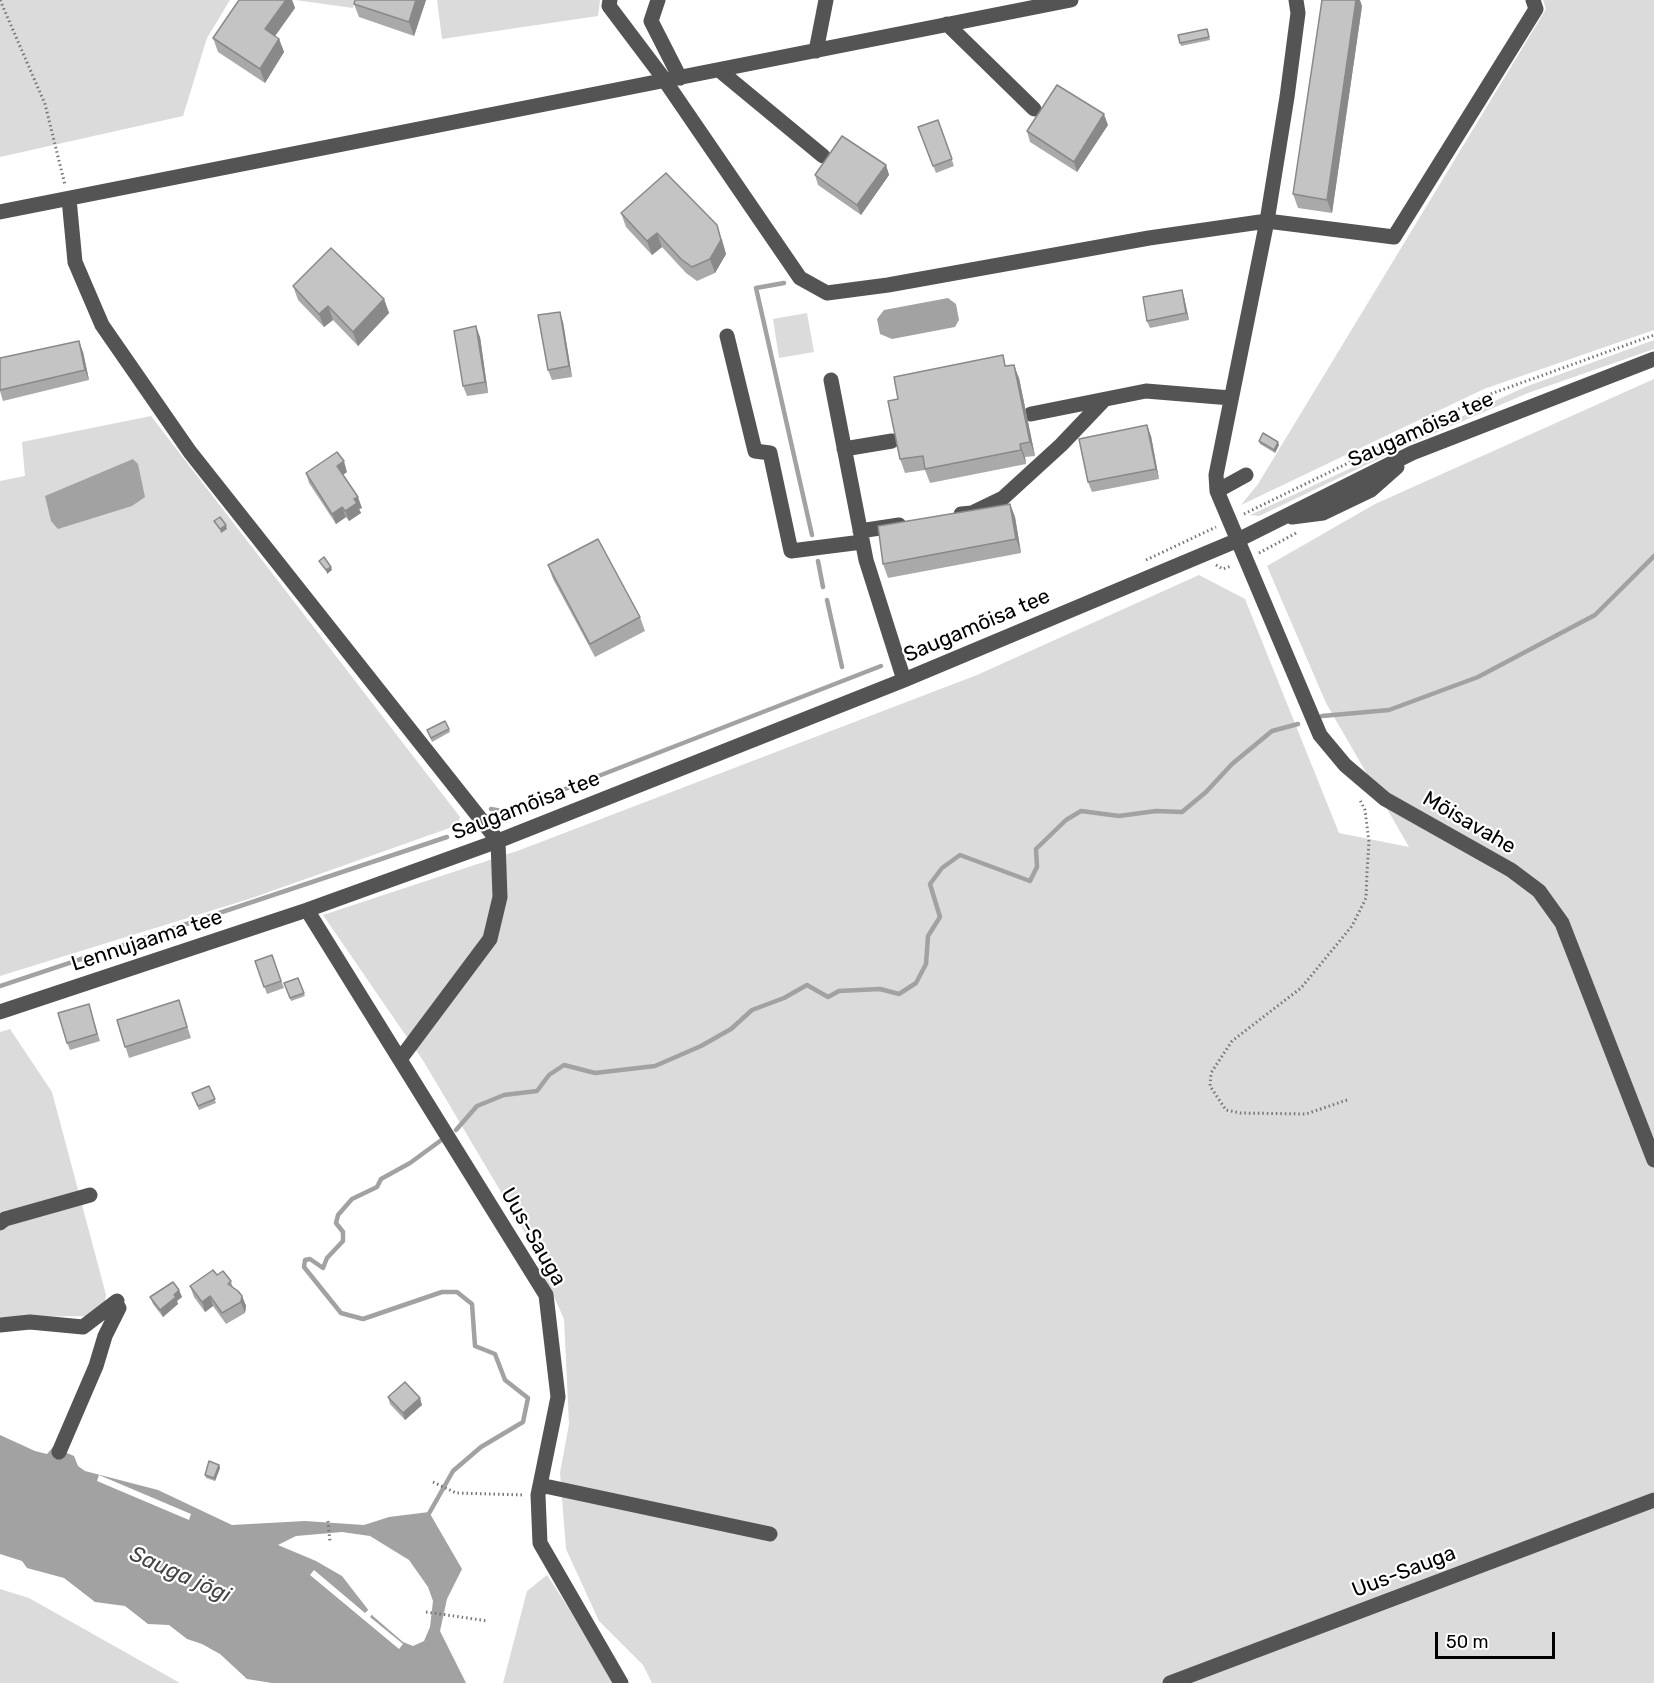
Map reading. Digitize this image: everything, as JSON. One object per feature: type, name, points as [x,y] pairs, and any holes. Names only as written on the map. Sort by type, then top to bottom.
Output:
[{"type":"street","points":[[610,0],[609,6],[672,80],[800,278],[827,293],[888,285],[1149,238],[1267,221],[1394,237],[1536,9],[1533,0]]},
{"type":"street","points":[[658,0],[651,21],[672,80]]},
{"type":"street","points":[[816,51],[826,0]]},
{"type":"street","points":[[0,212],[1071,0]]},
{"type":"street","points":[[1246,475],[1217,491],[1216,475],[1267,221],[1287,97],[1298,13],[1296,0]]},
{"type":"street","points":[[947,24],[1034,109]]},
{"type":"street","points":[[719,70],[823,156]]},
{"type":"street","points":[[69,199],[75,262],[102,325],[190,452],[498,841],[500,897],[490,939],[401,1058]]},
{"type":"street","points":[[727,336],[755,451],[770,453],[791,551],[861,537],[916,522]]},
{"type":"street","name":"Saugamõisa tee","points":[[307,910],[498,841],[904,680],[1238,540],[1412,453],[1654,359]]},
{"type":"street","points":[[831,380],[861,537],[904,680]]},
{"type":"street","points":[[1031,414],[1146,391],[1231,398]]},
{"type":"street","points":[[949,516],[972,513],[1002,498],[1061,445],[1102,401]]},
{"type":"street","points":[[844,450],[892,441]]},
{"type":"street","name":"Mõisavahe","points":[[1217,491],[1320,735],[1345,765],[1385,799],[1510,870],[1539,891],[1562,923],[1654,1160]]},
{"type":"street","name":"Lennujaama tee","points":[[0,1012],[307,910]]},
{"type":"street","name":"Uus-Sauga","points":[[307,910],[401,1058],[546,1295],[558,1397],[539,1490],[540,1543],[621,1683]]},
{"type":"street","points":[[0,1222],[90,1195]]},
{"type":"street","points":[[0,1325],[30,1322],[83,1327],[118,1304],[96,1366],[59,1452]]},
{"type":"street","points":[[539,1490],[771,1534]]},
{"type":"street","name":"Uus-Sauga","points":[[1170,1683],[1654,1500]]},
{"type":"path","points":[[0,0],[45,104],[69,199]]},
{"type":"path","points":[[1141,562],[1485,396],[1654,334]]},
{"type":"path","points":[[1347,1100],[1306,1114],[1240,1113],[1226,1110],[1210,1086],[1211,1073],[1232,1041],[1301,988],[1324,956],[1352,926],[1365,898],[1369,842],[1365,810],[1357,792]]},
{"type":"path","points":[[434,1482],[456,1493],[539,1490]]},
{"type":"path","points":[[328,1521],[330,1542]]},
{"type":"path","points":[[426,1612],[488,1621]]},
{"type":"shaded area","points":[[0,0],[230,0],[207,38],[183,116],[0,157]]},
{"type":"shaded area","points":[[295,0],[355,0],[353,8]]},
{"type":"shaded area","points":[[437,0],[600,0],[598,16],[442,39]]},
{"type":"shaded area","points":[[1543,0],[1654,0],[1654,330],[1484,389],[1241,505],[1258,484],[1546,9]]},
{"type":"shaded area","points":[[807,313],[814,352],[779,358],[773,319]]},
{"type":"shaded area","points":[[1654,340],[1654,349],[1528,393],[1412,443],[1259,516],[1250,515],[1525,387]]},
{"type":"shaded area","points":[[1654,379],[1654,1683],[652,1683],[643,1665],[599,1621],[566,1549],[560,1473],[569,1424],[564,1319],[524,1231],[424,1062],[323,915],[520,850],[977,675],[1199,575],[1245,599],[1339,833],[1409,847],[1326,703],[1267,566],[1375,504]]},
{"type":"shaded area","points":[[151,416],[460,817],[458,825],[249,899],[0,976],[0,481],[25,476],[22,442]]},
{"type":"shaded area","points":[[10,1029],[52,1092],[106,1295],[102,1316],[0,1317],[0,1032]]},
{"type":"shaded area","points":[[547,1575],[613,1683],[503,1683],[527,1591]]},
{"type":"shaded area","points":[[0,1589],[29,1598],[180,1683],[0,1683]]},
{"type":"water","points":[[948,298],[956,304],[959,320],[955,327],[892,339],[880,334],[877,319],[884,310]]},
{"type":"water","points":[[133,459],[138,464],[145,497],[132,506],[58,529],[51,521],[45,496]]},
{"type":"water","name":"Sauga jõgi","points":[[0,1435],[47,1454],[53,1447],[74,1456],[78,1466],[85,1471],[158,1490],[232,1525],[305,1521],[364,1525],[389,1517],[429,1512],[462,1569],[447,1599],[440,1631],[466,1683],[272,1683],[247,1679],[220,1654],[187,1639],[169,1625],[148,1624],[125,1606],[95,1602],[64,1578],[27,1568],[22,1561],[0,1554]],"holes":[[[342,1532],[370,1536],[409,1560],[428,1587],[433,1601],[430,1627],[424,1641],[413,1646],[403,1642],[373,1616],[342,1576],[316,1561],[278,1545],[296,1536]]]},
{"type":"pier","points":[[99,1475],[191,1514],[189,1520],[97,1481]]},
{"type":"pier","points":[[314,1570],[365,1613],[371,1607],[374,1612],[370,1617],[403,1644],[399,1649],[310,1575]]},
{"type":"building","points":[[239,0],[286,0],[265,29],[279,39],[260,69],[213,38]]},
{"type":"building","points":[[355,0],[416,0],[409,22],[354,4]]},
{"type":"building","points":[[1322,0],[1356,0],[1327,200],[1293,194]]},
{"type":"building","points":[[1207,29],[1209,37],[1180,43],[1178,35]]},
{"type":"building","points":[[1057,85],[1104,114],[1074,162],[1027,131]]},
{"type":"building","points":[[938,120],[952,159],[933,166],[918,127]]},
{"type":"building","points":[[842,136],[886,165],[857,205],[815,175]]},
{"type":"building","points":[[666,173],[717,225],[721,240],[710,259],[692,267],[681,259],[657,233],[647,241],[621,213]]},
{"type":"building","points":[[331,248],[384,299],[353,332],[328,306],[319,314],[293,286]]},
{"type":"building","points":[[1182,290],[1186,313],[1147,321],[1143,297]]},
{"type":"building","points":[[560,312],[569,366],[548,370],[538,315]]},
{"type":"building","points":[[476,326],[485,382],[463,386],[454,331]]},
{"type":"building","points":[[79,341],[85,370],[0,390],[0,358]]},
{"type":"building","points":[[1003,355],[1005,366],[1014,365],[1030,442],[1020,444],[1021,450],[925,469],[923,456],[900,459],[888,401],[898,399],[894,377]]},
{"type":"building","points":[[1147,425],[1156,469],[1088,482],[1079,439]]},
{"type":"building","points":[[1263,433],[1278,442],[1274,450],[1259,441]]},
{"type":"building","points":[[337,452],[344,461],[337,466],[358,497],[354,499],[357,503],[345,511],[342,507],[332,514],[306,473]]},
{"type":"building","points":[[1010,504],[1016,539],[883,564],[878,526]]},
{"type":"building","points":[[220,517],[226,525],[220,529],[214,521]]},
{"type":"building","points":[[598,539],[640,617],[590,644],[548,565]]},
{"type":"building","points":[[324,557],[331,567],[326,570],[319,561]]},
{"type":"building","points":[[445,721],[449,729],[431,738],[427,730]]},
{"type":"building","points":[[272,955],[281,981],[264,987],[255,961]]},
{"type":"building","points":[[298,978],[304,993],[290,998],[284,983]]},
{"type":"building","points":[[179,1000],[187,1027],[125,1047],[117,1020]]},
{"type":"building","points":[[89,1004],[97,1034],[67,1043],[58,1013]]},
{"type":"building","points":[[209,1086],[215,1099],[198,1106],[192,1093]]},
{"type":"building","points":[[213,1270],[217,1275],[223,1271],[231,1281],[228,1284],[242,1296],[241,1302],[222,1313],[210,1296],[202,1302],[190,1286]]},
{"type":"building","points":[[173,1282],[179,1290],[174,1295],[176,1297],[160,1310],[150,1297]]},
{"type":"building","points":[[405,1382],[420,1398],[403,1413],[388,1397]]},
{"type":"building","points":[[209,1461],[219,1465],[214,1478],[205,1475]]},
{"type":"waterway","points":[[784,283],[756,288],[812,535]]},
{"type":"waterway","points":[[1322,716],[1389,710],[1478,677],[1595,615],[1654,556]]},
{"type":"waterway","points":[[818,561],[823,587]]},
{"type":"waterway","points":[[827,600],[842,667]]},
{"type":"waterway","points":[[491,809],[506,812],[881,666]]},
{"type":"waterway","points":[[456,1130],[477,1106],[504,1095],[537,1091],[549,1075],[564,1065],[595,1073],[655,1066],[701,1046],[731,1029],[752,1010],[784,998],[807,985],[828,997],[839,991],[880,989],[899,994],[916,983],[926,964],[928,936],[940,917],[930,884],[942,868],[960,855],[1030,881],[1037,867],[1036,849],[1066,820],[1081,811],[1119,816],[1156,811],[1182,812],[1206,792],[1232,764],[1272,731],[1298,724]]},
{"type":"waterway","points":[[0,986],[447,837]]},
{"type":"waterway","points":[[427,1517],[453,1471],[481,1447],[523,1422],[528,1398],[505,1380],[495,1354],[475,1346],[472,1304],[457,1292],[442,1292],[363,1319],[341,1313],[304,1267],[305,1260],[310,1259],[323,1268],[327,1258],[343,1241],[343,1232],[336,1223],[338,1215],[352,1199],[377,1187],[381,1179],[410,1163],[440,1141]]}]
